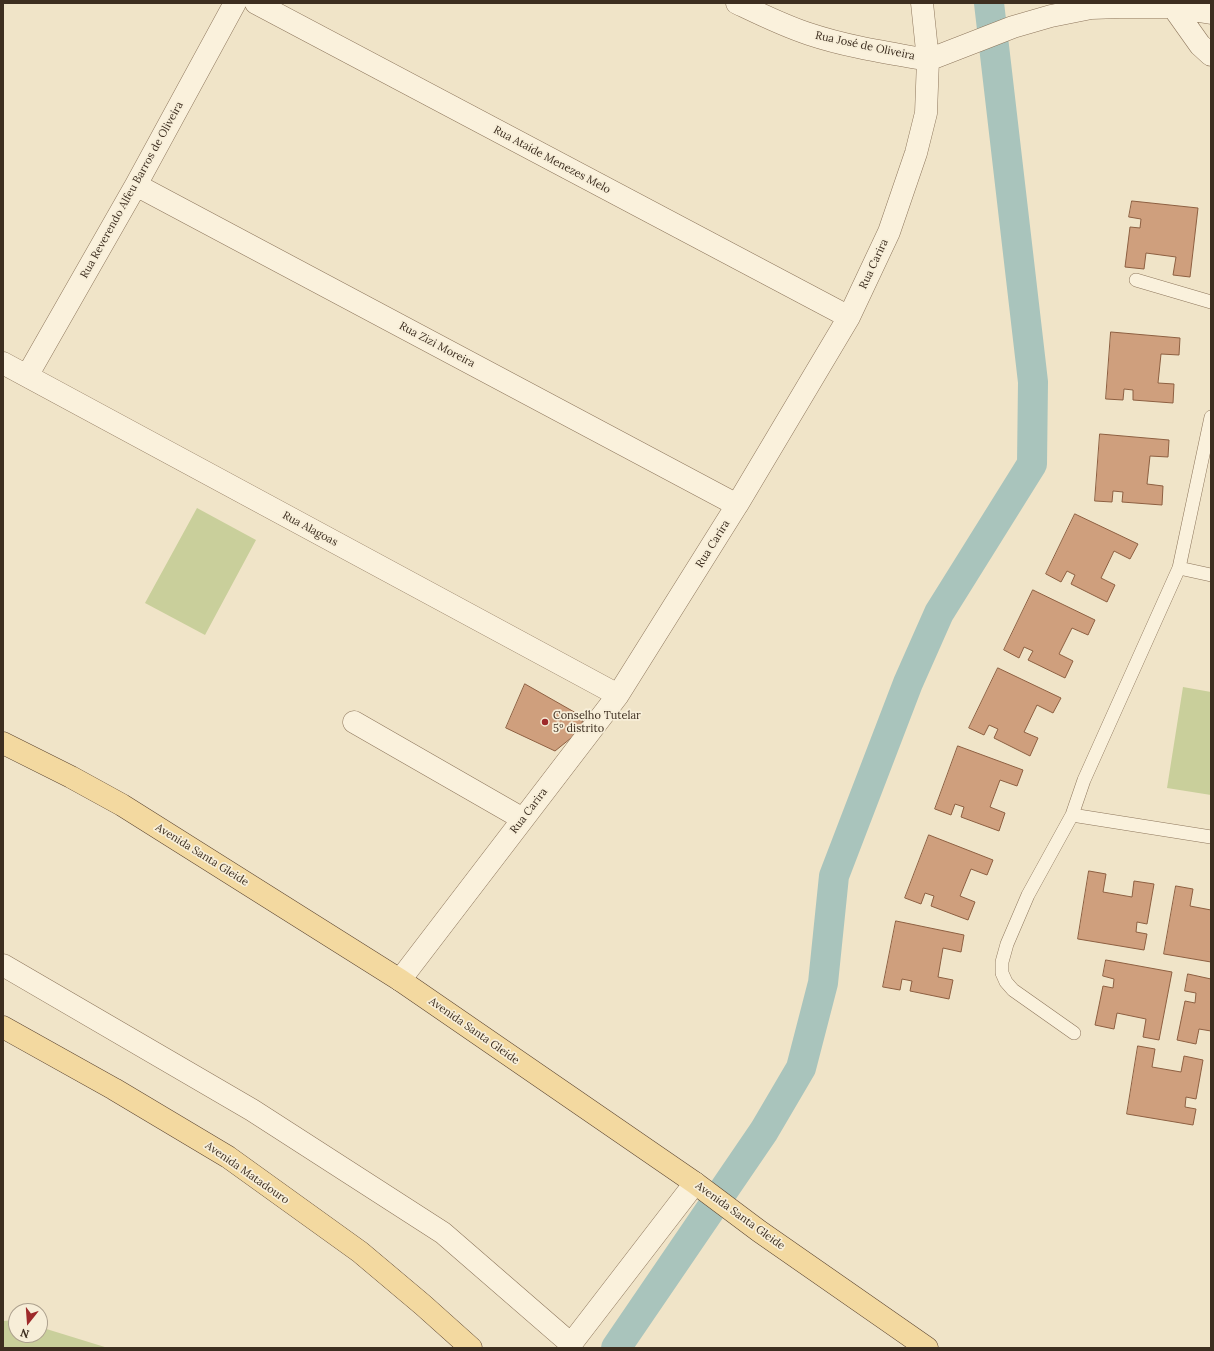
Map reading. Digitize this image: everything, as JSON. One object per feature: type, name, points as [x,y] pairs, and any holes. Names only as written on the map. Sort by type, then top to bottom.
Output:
[{"type":"main road","name":"Avenida Santa Gleide","points":[[3,743],[122,805],[400,980],[698,1185],[759,1231],[927,1348]]},
{"type":"main road","name":"Avenida Matadouro","points":[[3,1027],[114,1089],[228,1157],[360,1252],[471,1348]]},
{"type":"street","name":"Rua Reverendo Alfeu Barros de Oliveira","points":[[28,376],[136,185],[235,3]]},
{"type":"street","name":"Rua Ataíde Menezes Melo","points":[[256,3],[849,317]]},
{"type":"street","name":"Rua José de Oliveira","points":[[737,3],[770,19],[809,34],[847,45],[928,60]]},
{"type":"street","name":"Rua Carira","points":[[400,980],[618,695],[737,506],[849,317],[889,232],[916,153],[926,113],[928,60],[922,3]]},
{"type":"street","points":[[928,60],[1013,27],[1049,9],[1120,6],[1173,7],[1211,13]]},
{"type":"street","points":[[1173,7],[1205,50]]},
{"type":"street","points":[[1205,50],[1211,24]]},
{"type":"street","name":"Rua Zizi Moreira","points":[[136,185],[737,506]]},
{"type":"street","name":"Rua Alagoas","points":[[3,363],[618,695]]},
{"type":"street","points":[[354,722],[523,819]]},
{"type":"street","points":[[3,965],[252,1110],[443,1233],[572,1344],[698,1185]]},
{"type":"lane","points":[[1136,280],[1211,302]]},
{"type":"lane","points":[[1074,1033],[1013,990],[1006,982],[1002,973],[1002,962],[1007,944],[1028,895],[1072,815],[1084,780],[1179,568],[1211,417]]},
{"type":"lane","points":[[1179,568],[1211,575]]},
{"type":"lane","points":[[1072,815],[1211,837]]},
{"type":"green space","points":[[197,508],[256,540],[205,635],[145,603]]},
{"type":"green space","points":[[1183,687],[1211,692],[1211,795],[1167,788]]},
{"type":"green space","points":[[3,1321],[8,1321],[8,1343],[48,1343],[48,1329],[108,1348],[3,1348]]},
{"type":"building","points":[[1132,201],[1198,208],[1190,277],[1173,275],[1176,257],[1146,253],[1144,269],[1125,267],[1130,227],[1140,228],[1141,219],[1129,217]]},
{"type":"building","points":[[1111,332],[1180,338],[1179,355],[1161,354],[1158,383],[1174,384],[1173,403],[1133,400],[1133,390],[1124,389],[1123,400],[1106,399]]},
{"type":"building","points":[[1100,434],[1169,440],[1168,457],[1150,456],[1147,484],[1163,486],[1162,505],[1122,502],[1123,492],[1113,491],[1112,502],[1095,501]]},
{"type":"building","points":[[1075,514],[1138,544],[1130,559],[1114,551],[1101,578],[1115,585],[1107,602],[1071,584],[1075,575],[1067,571],[1061,582],[1046,574]]},
{"type":"building","points":[[1033,590],[1095,620],[1088,635],[1072,628],[1059,654],[1073,661],[1065,678],[1028,660],[1033,651],[1024,647],[1019,658],[1004,650]]},
{"type":"building","points":[[998,668],[1061,698],[1053,713],[1037,705],[1024,732],[1038,738],[1030,756],[994,738],[998,729],[989,725],[984,735],[969,728]]},
{"type":"building","name":"Conselho Tutelar 5º distrito","points":[[525,684],[583,717],[581,730],[555,751],[506,728]]},
{"type":"building","points":[[958,746],[1023,770],[1017,786],[1000,780],[990,807],[1005,813],[999,831],[961,817],[964,807],[955,804],[951,815],[935,809]]},
{"type":"building","points":[[929,835],[993,860],[987,875],[971,869],[960,896],[975,902],[968,920],[931,906],[934,896],[925,893],[921,904],[905,898]]},
{"type":"building","points":[[1089,871],[1106,874],[1103,892],[1132,897],[1134,881],[1154,884],[1147,924],[1137,922],[1136,932],[1147,934],[1144,950],[1078,939]]},
{"type":"building","points":[[1176,886],[1193,889],[1190,906],[1211,910],[1211,962],[1164,954]]},
{"type":"building","points":[[896,921],[964,935],[961,952],[943,948],[938,977],[953,980],[949,999],[910,991],[912,981],[902,979],[900,990],[883,987]]},
{"type":"building","points":[[1106,960],[1172,972],[1159,1040],[1143,1037],[1146,1019],[1117,1013],[1114,1029],[1095,1025],[1103,986],[1113,988],[1114,979],[1103,976]]},
{"type":"building","points":[[1188,974],[1211,979],[1211,1031],[1199,1029],[1196,1044],[1177,1040],[1185,1001],[1195,1003],[1196,993],[1185,991]]},
{"type":"building","points":[[1138,1046],[1155,1049],[1152,1067],[1181,1072],[1184,1056],[1203,1060],[1196,1099],[1186,1097],[1185,1107],[1196,1109],[1193,1125],[1127,1114]]},
{"type":"waterway","points":[[616,1348],[764,1131],[801,1068],[823,983],[834,876],[908,683],[939,613],[1032,464],[1033,382],[989,3]]},
{"type":"place","name":"Conselho Tutelar 5º distrito","points":[[545,722]]}]
